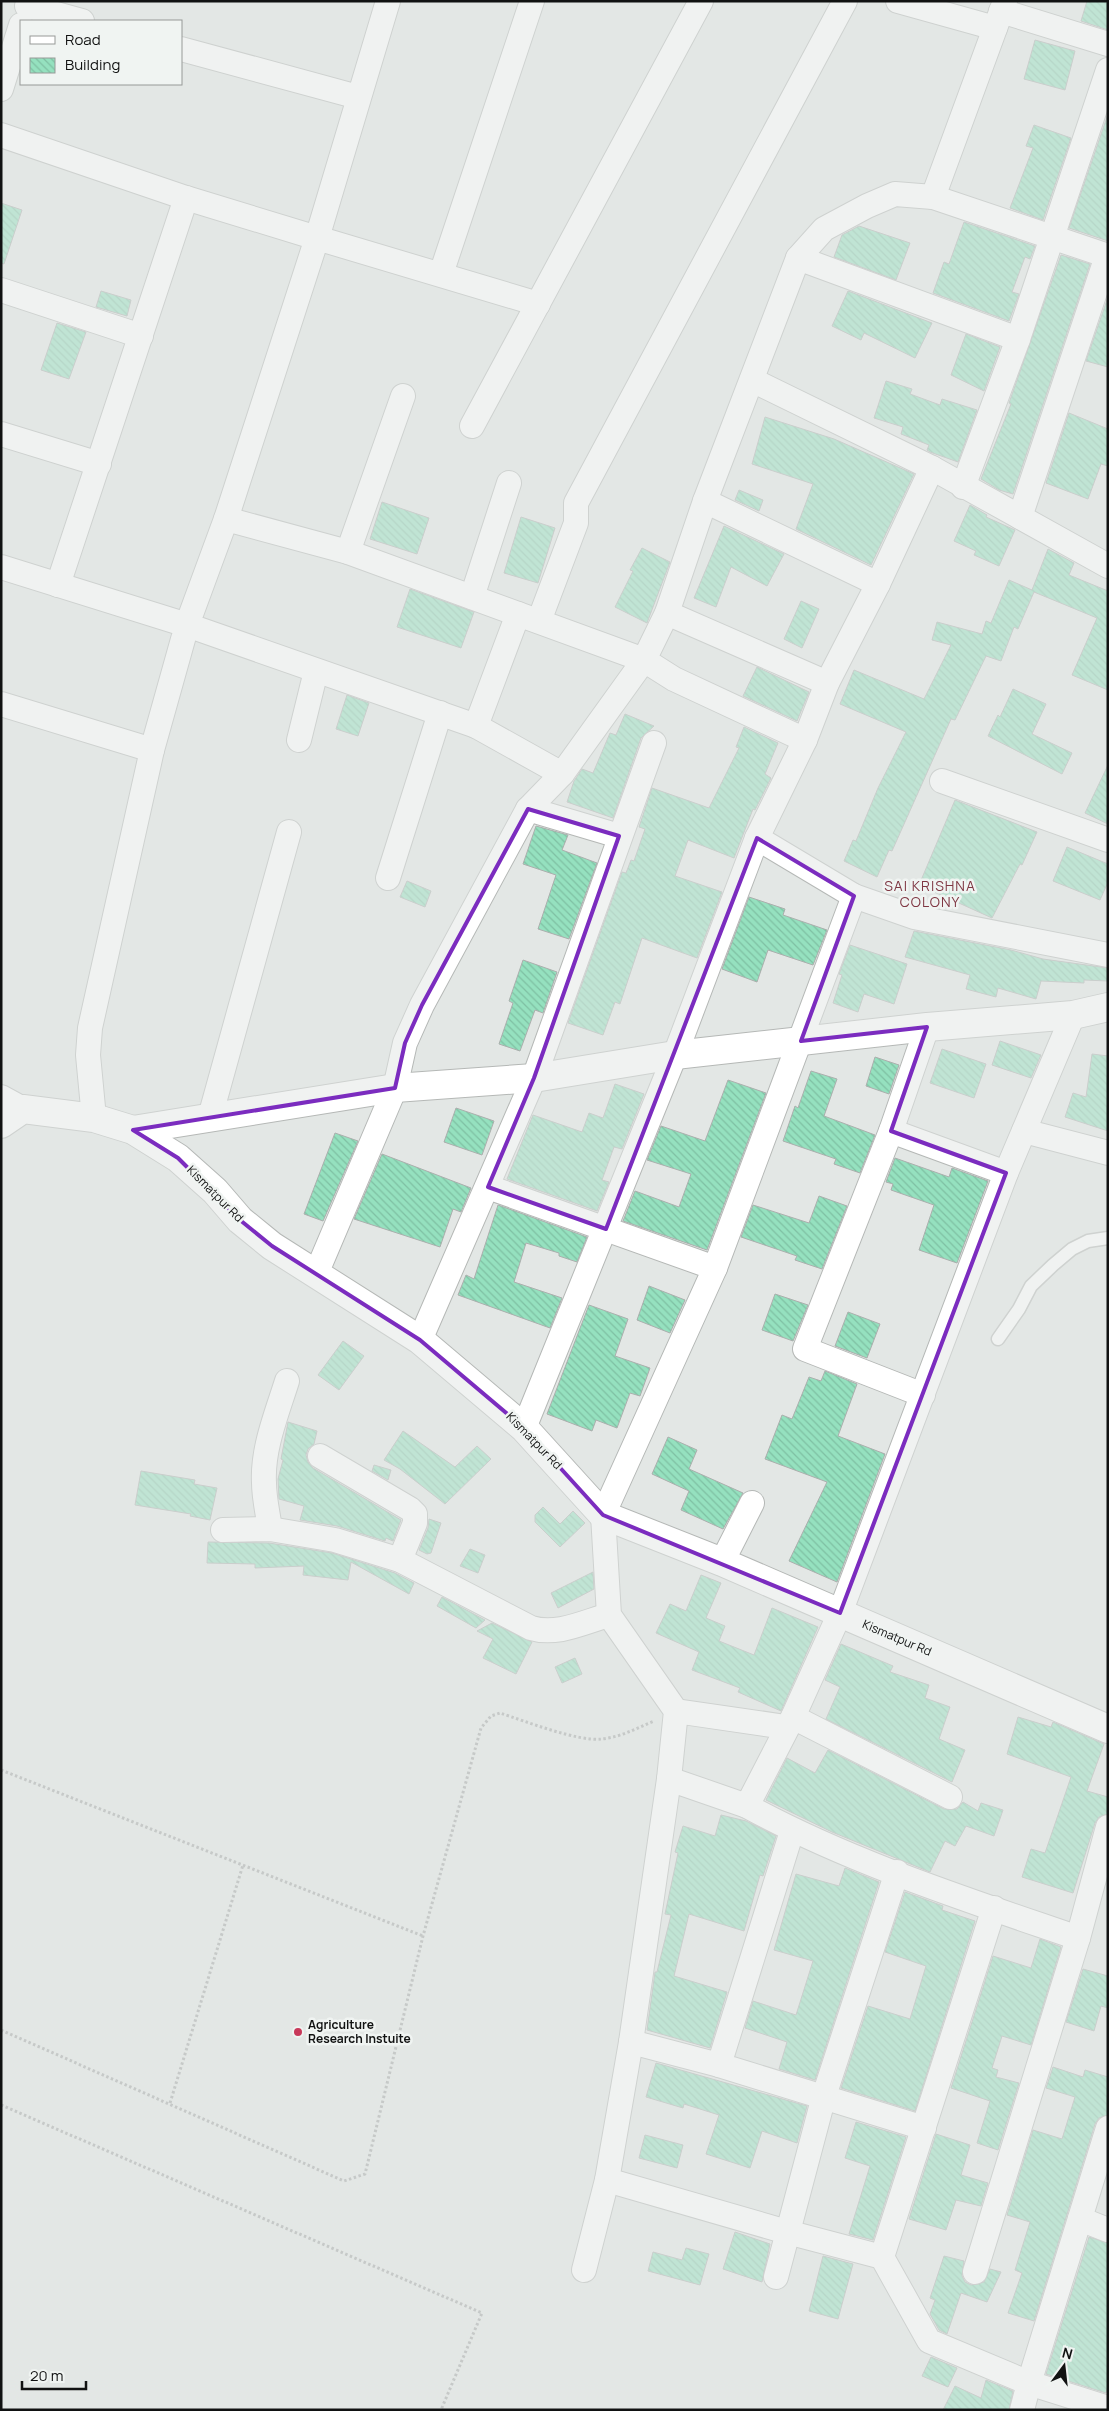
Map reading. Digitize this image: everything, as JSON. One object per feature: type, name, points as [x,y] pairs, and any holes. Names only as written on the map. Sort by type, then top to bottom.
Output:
[{"type":"street","points":[[94,1118],[88,1055],[90,1028],[152,750],[187,625],[226,519],[317,238],[388,1]]},
{"type":"street","points":[[440,274],[532,1]]},
{"type":"street","points":[[472,426],[701,1]]},
{"type":"street","points":[[476,726],[576,523],[576,503],[844,1]]},
{"type":"street","points":[[898,1],[1000,14],[1108,44]]},
{"type":"street","points":[[25,13],[75,20]]},
{"type":"street","points":[[932,197],[1000,14]]},
{"type":"street","points":[[1,89],[20,29]]},
{"type":"street","points":[[182,49],[358,97]]},
{"type":"street","points":[[963,487],[1018,339],[1052,237],[1099,126],[1108,70]]},
{"type":"street","points":[[1,135],[186,198],[538,304]]},
{"type":"street","points":[[316,1274],[396,1088],[405,1043],[422,1006],[528,809],[562,774],[644,660],[667,613],[705,501],[798,258],[824,229],[867,206],[895,194],[932,197],[1108,256],[1020,517]]},
{"type":"street","points":[[58,585],[186,198]]},
{"type":"street","points":[[798,258],[1018,339]]},
{"type":"street","points":[[1,290],[141,336]]},
{"type":"street","points":[[752,380],[932,468],[963,487],[1108,566]]},
{"type":"street","points":[[348,552],[403,396]]},
{"type":"street","points":[[1,434],[99,464]]},
{"type":"street","points":[[524,1428],[675,1055],[757,838],[806,740],[827,683],[878,584],[932,468]]},
{"type":"street","points":[[472,597],[509,483]]},
{"type":"street","points":[[705,501],[878,584]]},
{"type":"street","points":[[226,519],[348,552],[644,660],[674,679],[806,740]]},
{"type":"street","points":[[1,567],[187,625],[476,726],[562,774]]},
{"type":"street","points":[[667,613],[827,683]]},
{"type":"street","points":[[299,740],[316,671]]},
{"type":"street","points":[[1,704],[152,750]]},
{"type":"street","points":[[388,878],[440,713]]},
{"type":"street","points":[[420,1340],[534,1078],[654,742]]},
{"type":"street","points":[[942,781],[1108,840]]},
{"type":"street","points":[[528,809],[619,836]]},
{"type":"street","points":[[210,1117],[289,832]]},
{"type":"street","points":[[757,838],[854,896],[914,917],[1108,955]]},
{"type":"street","points":[[584,2270],[606,2180],[631,2042],[669,1779],[676,1711],[609,1615],[603,1515],[715,1268],[802,1041],[854,896]]},
{"type":"street","points":[[133,1130],[396,1088],[534,1078],[675,1055],[927,1026],[1073,1015],[1108,1007]]},
{"type":"street","points":[[748,1806],[790,1722],[840,1613],[1006,1173],[1073,1015]]},
{"type":"street","points":[[923,1395],[806,1349],[891,1131],[927,1026]]},
{"type":"street","name":"Kismatpur Rd","points":[[8,1110],[94,1118],[133,1130],[178,1158],[215,1192],[240,1220],[272,1246],[420,1340],[524,1428],[603,1515],[722,1562],[840,1613],[1104,1721]]},
{"type":"street","points":[[891,1131],[1006,1173]]},
{"type":"street","points":[[1024,1131],[1108,1153]]},
{"type":"street","points":[[488,1186],[715,1268]]},
{"type":"street","points":[[270,1529],[264,1482],[265,1462],[268,1443],[287,1381]]},
{"type":"street","points":[[320,1456],[410,1509],[415,1514],[415,1523],[400,1560]]},
{"type":"street","points":[[722,1562],[752,1503]]},
{"type":"street","points":[[223,1530],[270,1529],[335,1540],[400,1560],[531,1628],[541,1631],[554,1632],[609,1615]]},
{"type":"street","points":[[676,1711],[790,1722],[950,1797]]},
{"type":"street","points":[[669,1779],[748,1806],[792,1831],[897,1872],[1078,1938]]},
{"type":"street","points":[[975,2272],[1078,1938],[1108,1827]]},
{"type":"street","points":[[719,2065],[792,1831]]},
{"type":"street","points":[[776,2277],[824,2096],[897,1872]]},
{"type":"street","points":[[882,2257],[994,1908]]},
{"type":"street","points":[[631,2042],[719,2065],[924,2128]]},
{"type":"street","points":[[1022,2410],[1107,2130]]},
{"type":"street","points":[[606,2180],[882,2257],[929,2341],[1029,2384],[1108,2408]]},
{"type":"street","points":[[1080,2220],[1108,2230]]},
{"type":"lane","points":[[998,1339],[1019,1309],[1031,1286],[1053,1265],[1072,1249],[1088,1241],[1108,1238]]},
{"type":"path","points":[[1,2030],[344,2181],[365,2174],[423,1936],[481,1728],[490,1716],[500,1714],[582,1738],[600,1740],[620,1736],[676,1711]]},
{"type":"path","points":[[1,1770],[423,1936]]},
{"type":"path","points":[[170,2103],[242,1865]]},
{"type":"path","points":[[1,2105],[482,2313],[441,2410]]},
{"type":"highlighted area","points":[[528,809],[619,836],[534,1078],[488,1187],[606,1229],[757,838],[854,896],[801,1041],[927,1027],[891,1131],[1006,1173],[840,1613],[603,1515],[524,1428],[420,1340],[272,1246],[240,1220],[178,1158],[133,1130],[395,1088],[405,1043],[422,1005]]},
{"type":"building","points":[[1087,1],[1108,1],[1108,30],[1081,21]]},
{"type":"building","points":[[1035,40],[1075,51],[1065,90],[1024,79]]},
{"type":"building","points":[[1108,114],[1108,241],[1069,228]]},
{"type":"building","points":[[1034,125],[1071,138],[1043,220],[1010,208],[1033,148],[1026,146]]},
{"type":"building","points":[[1,203],[22,210],[4,264],[1,263]]},
{"type":"building","points":[[964,222],[1035,246],[1030,259],[1025,257],[1012,292],[1019,294],[1009,321],[933,293],[944,262],[949,264]]},
{"type":"building","points":[[859,226],[910,243],[896,280],[834,257],[842,235]]},
{"type":"building","points":[[1061,255],[1090,264],[1013,494],[999,490],[981,479],[1011,404],[1009,403]]},
{"type":"building","points":[[101,291],[131,300],[127,316],[96,307]]},
{"type":"building","points":[[848,291],[932,323],[915,358],[864,333],[861,340],[832,326]]},
{"type":"building","points":[[1108,297],[1108,367],[1086,361]]},
{"type":"building","points":[[57,323],[86,332],[69,379],[41,370]]},
{"type":"building","points":[[966,334],[1000,347],[984,391],[951,375]]},
{"type":"building","points":[[886,381],[912,389],[910,394],[940,405],[942,399],[977,410],[958,462],[930,452],[927,450],[929,445],[901,434],[903,427],[874,418]]},
{"type":"building","points":[[1069,413],[1108,429],[1108,466],[1101,464],[1088,499],[1046,483]]},
{"type":"building","points":[[765,417],[834,439],[914,474],[871,565],[796,529],[813,484],[752,464]]},
{"type":"building","points":[[739,490],[763,500],[759,511],[735,500]]},
{"type":"building","points":[[382,502],[429,518],[417,554],[370,539]]},
{"type":"building","points":[[970,505],[987,515],[986,517],[1015,530],[999,566],[974,555],[976,551],[954,541]]},
{"type":"building","points":[[521,517],[555,528],[538,583],[504,573]]},
{"type":"building","points":[[724,526],[784,554],[767,586],[731,567],[716,607],[694,598]]},
{"type":"building","points":[[642,548],[670,562],[647,623],[615,607],[633,571],[630,570]]},
{"type":"building","points":[[1048,549],[1074,563],[1069,575],[1108,591],[1108,690],[1072,675],[1097,618],[1034,592],[1018,629],[1014,627],[1001,661],[986,656],[955,720],[951,719],[892,851],[889,850],[877,877],[844,861],[853,840],[856,841],[878,788],[906,732],[840,704],[854,670],[924,699],[951,645],[932,640],[937,622],[982,634],[986,621],[991,623],[1009,580],[1032,590]]},
{"type":"building","points":[[410,589],[474,612],[461,648],[397,627]]},
{"type":"building","points":[[801,601],[819,609],[802,648],[784,639]]},
{"type":"building","points":[[757,667],[809,692],[797,721],[743,696]]},
{"type":"building","points":[[1013,689],[1046,704],[1032,734],[1072,753],[1062,774],[988,736],[998,715],[1000,717]]},
{"type":"building","points":[[347,695],[369,703],[358,736],[336,729]]},
{"type":"building","points":[[625,714],[654,726],[641,738],[613,818],[567,802],[574,781],[582,769],[593,773],[610,733],[616,735]]},
{"type":"building","points":[[744,727],[778,743],[765,774],[771,778],[755,810],[753,809],[734,858],[688,840],[675,876],[722,892],[697,958],[642,938],[620,1004],[615,1002],[603,1035],[568,1023],[622,872],[626,873],[631,860],[634,861],[645,829],[639,827],[652,788],[709,808],[739,748],[736,747]]},
{"type":"building","points":[[1108,765],[1108,824],[1085,813]]},
{"type":"building","points":[[955,800],[1037,832],[1022,865],[1020,864],[992,918],[919,885]]},
{"type":"building","points":[[536,826],[568,835],[562,850],[597,863],[569,939],[538,929],[556,875],[523,864]]},
{"type":"building","points":[[1067,847],[1108,864],[1108,882],[1100,900],[1053,881]]},
{"type":"building","points":[[407,881],[431,891],[425,907],[400,897]]},
{"type":"building","points":[[749,897],[785,909],[783,915],[827,930],[813,965],[768,950],[757,982],[722,969]]},
{"type":"building","points":[[914,931],[1011,950],[1043,959],[1108,968],[1108,981],[1084,980],[1084,983],[1041,981],[1036,999],[998,988],[996,997],[966,989],[970,975],[905,957]]},
{"type":"building","points":[[850,945],[907,964],[894,1004],[864,994],[858,1012],[833,1003],[842,975],[839,974]]},
{"type":"building","points":[[523,960],[557,972],[543,1013],[535,1010],[520,1051],[499,1044],[513,1003],[509,1001]]},
{"type":"building","points":[[1000,1041],[1041,1055],[1031,1078],[992,1065]]},
{"type":"building","points":[[942,1049],[986,1064],[974,1098],[930,1083]]},
{"type":"building","points":[[1092,1054],[1108,1056],[1108,1131],[1065,1117],[1073,1093],[1086,1097]]},
{"type":"building","points":[[875,1057],[899,1065],[889,1094],[866,1086]]},
{"type":"building","points":[[811,1071],[837,1079],[824,1116],[875,1135],[860,1173],[834,1164],[836,1159],[783,1141],[795,1106],[798,1108]]},
{"type":"building","points":[[728,1080],[766,1093],[707,1250],[623,1221],[635,1191],[679,1207],[691,1174],[647,1160],[661,1126],[705,1141]]},
{"type":"building","points":[[615,1084],[644,1094],[622,1149],[614,1147],[602,1180],[609,1182],[597,1211],[507,1179],[533,1115],[582,1132],[589,1113],[603,1118]]},
{"type":"building","points":[[456,1108],[494,1121],[482,1155],[444,1142]]},
{"type":"building","points":[[335,1133],[358,1141],[323,1221],[304,1214]]},
{"type":"building","points":[[382,1154],[471,1188],[461,1212],[453,1209],[440,1247],[354,1219]]},
{"type":"building","points":[[895,1158],[949,1177],[952,1168],[988,1181],[957,1263],[919,1250],[934,1205],[891,1190],[893,1184],[886,1182]]},
{"type":"building","points":[[819,1196],[847,1206],[822,1269],[795,1260],[797,1256],[741,1237],[753,1205],[809,1223]]},
{"type":"building","points":[[498,1205],[587,1237],[577,1262],[559,1256],[559,1253],[526,1243],[514,1282],[562,1298],[550,1328],[458,1295],[466,1275],[474,1279]]},
{"type":"building","points":[[649,1286],[685,1300],[670,1333],[637,1320]]},
{"type":"building","points":[[775,1294],[808,1305],[793,1341],[762,1330]]},
{"type":"building","points":[[589,1305],[628,1319],[615,1356],[650,1368],[640,1396],[630,1393],[617,1428],[596,1420],[592,1431],[547,1414]]},
{"type":"building","points":[[848,1312],[880,1324],[867,1358],[835,1346]]},
{"type":"building","points":[[343,1341],[364,1356],[339,1390],[318,1375]]},
{"type":"building","points":[[825,1371],[857,1384],[838,1436],[885,1454],[837,1582],[789,1561],[827,1482],[765,1459],[782,1415],[792,1419],[809,1377],[821,1381]]},
{"type":"building","points":[[288,1422],[317,1431],[314,1444],[308,1449],[306,1455],[308,1462],[313,1468],[401,1520],[393,1541],[386,1538],[385,1541],[337,1526],[300,1520],[304,1506],[279,1499],[278,1479],[283,1460],[281,1459]]},
{"type":"building","points":[[403,1431],[455,1467],[477,1446],[491,1459],[445,1504],[400,1469],[384,1460]]},
{"type":"building","points":[[668,1437],[697,1450],[689,1469],[743,1493],[723,1529],[681,1510],[689,1491],[652,1474]]},
{"type":"building","points":[[374,1465],[391,1470],[388,1480],[372,1471]]},
{"type":"building","points":[[141,1471],[195,1480],[194,1484],[217,1488],[210,1520],[190,1516],[191,1514],[135,1505]]},
{"type":"building","points":[[543,1507],[560,1524],[573,1511],[585,1523],[560,1547],[535,1522],[535,1515]]},
{"type":"building","points":[[429,1519],[441,1523],[431,1553],[427,1554],[419,1550],[428,1528]]},
{"type":"building","points":[[208,1542],[269,1543],[332,1553],[395,1573],[414,1583],[409,1594],[351,1562],[348,1580],[303,1575],[304,1566],[255,1568],[255,1564],[207,1563]]},
{"type":"building","points":[[470,1549],[485,1555],[478,1573],[460,1566]]},
{"type":"building","points":[[593,1572],[594,1589],[558,1608],[551,1593]]},
{"type":"building","points":[[701,1575],[721,1583],[706,1618],[725,1626],[719,1641],[754,1655],[772,1608],[818,1627],[781,1711],[738,1692],[740,1688],[692,1670],[699,1652],[656,1633],[670,1604],[686,1611]]},
{"type":"building","points":[[442,1597],[485,1620],[476,1628],[437,1606]]},
{"type":"building","points":[[492,1623],[532,1642],[516,1674],[483,1658],[493,1639],[477,1631]]},
{"type":"building","points":[[841,1644],[893,1666],[890,1672],[929,1685],[925,1698],[950,1707],[939,1739],[965,1750],[952,1782],[826,1719],[840,1687],[825,1680]]},
{"type":"building","points":[[575,1658],[582,1674],[562,1683],[555,1667]]},
{"type":"building","points":[[1018,1717],[1051,1727],[1053,1722],[1104,1744],[1087,1791],[1108,1797],[1108,1814],[1099,1817],[1095,1823],[1073,1893],[1022,1877],[1031,1849],[1045,1853],[1071,1777],[1007,1754]]},
{"type":"building","points":[[828,1750],[944,1809],[957,1809],[963,1802],[978,1811],[981,1803],[1003,1810],[994,1836],[966,1826],[955,1846],[945,1841],[930,1872],[832,1832],[766,1800],[787,1758],[815,1773]]},
{"type":"building","points":[[721,1815],[746,1821],[776,1836],[763,1876],[760,1875],[744,1931],[689,1914],[674,1976],[727,1992],[710,2048],[647,2030],[655,1972],[657,1972],[671,1915],[665,1914],[678,1853],[675,1852],[683,1826],[715,1836]]},
{"type":"building","points":[[845,1868],[879,1882],[815,2080],[779,2069],[787,2042],[745,2028],[753,2001],[796,2015],[813,1961],[774,1950],[796,1874],[839,1886]]},
{"type":"building","points":[[905,1892],[943,1906],[942,1910],[975,1921],[915,2111],[841,2088],[868,2006],[910,2019],[926,1966],[885,1952]]},
{"type":"building","points":[[1040,1939],[1061,1947],[1031,2045],[1002,2036],[992,2068],[998,2070],[996,2077],[1019,2083],[998,2150],[977,2143],[990,2101],[951,2088],[993,1956],[1031,1968]]},
{"type":"building","points":[[1083,1969],[1108,1976],[1108,2008],[1101,2006],[1094,2031],[1066,2022]]},
{"type":"building","points":[[656,2063],[807,2106],[797,2143],[762,2131],[750,2168],[706,2154],[719,2115],[684,2104],[683,2108],[646,2097]]},
{"type":"building","points":[[1053,2067],[1083,2077],[1085,2070],[1108,2077],[1108,2115],[1099,2118],[1095,2124],[1034,2321],[1008,2313],[1022,2273],[1015,2270],[1030,2222],[1007,2215],[1033,2130],[1062,2139],[1075,2097],[1046,2088]]},
{"type":"building","points":[[856,2122],[906,2137],[873,2240],[849,2234],[870,2166],[845,2158]]},
{"type":"building","points":[[936,2134],[970,2145],[961,2175],[988,2183],[981,2206],[956,2200],[946,2230],[909,2219]]},
{"type":"building","points":[[645,2135],[683,2145],[677,2168],[639,2158]]},
{"type":"building","points":[[735,2232],[770,2244],[762,2282],[723,2269]]},
{"type":"building","points":[[1089,2237],[1108,2243],[1108,2386],[1106,2393],[1046,2374]]},
{"type":"building","points":[[686,2248],[709,2254],[700,2285],[648,2271],[653,2252],[682,2260]]},
{"type":"building","points":[[823,2256],[853,2264],[838,2319],[809,2311]]},
{"type":"building","points":[[944,2256],[964,2261],[962,2276],[965,2282],[971,2285],[984,2282],[990,2269],[1001,2272],[987,2302],[961,2293],[947,2334],[939,2330],[930,2314],[935,2300],[930,2298]]},
{"type":"building","points":[[931,2357],[957,2368],[948,2387],[922,2376]]},
{"type":"building","points":[[986,2380],[1013,2391],[1009,2410],[943,2410],[955,2386],[981,2398]]},
{"type":"place","name":"Agriculture Research Instuite","points":[[298,2032]]},
{"type":"district","name":"SAI KRISHNA COLONY","points":[[930,894]]}]
